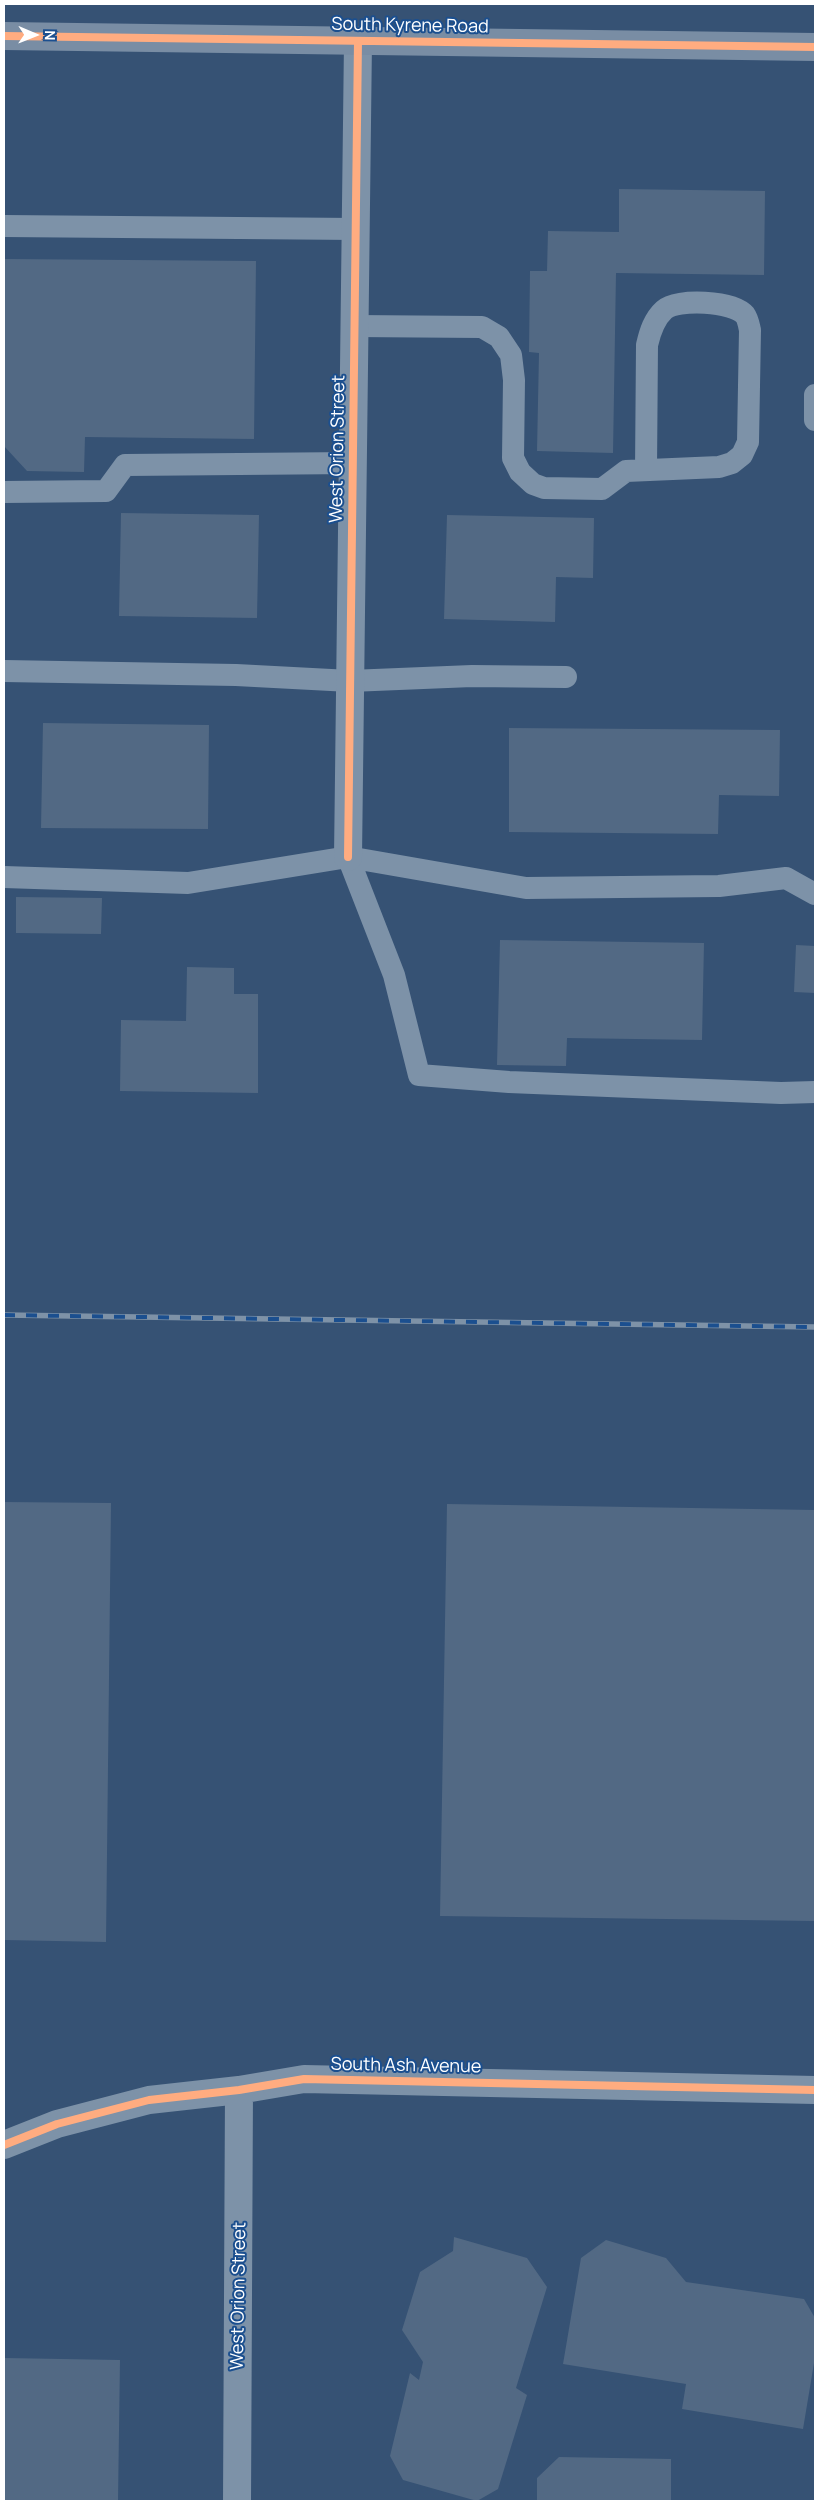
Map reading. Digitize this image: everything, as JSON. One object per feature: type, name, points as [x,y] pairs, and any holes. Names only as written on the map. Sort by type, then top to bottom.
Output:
[{"type":"main road","name":"South Kyrene Road","points":[[4,36],[815,47]]},
{"type":"street","name":"West Orion Street","points":[[348,857],[358,41]]},
{"type":"street","name":"South Ash Avenue","points":[[4,2145],[57,2124],[149,2100],[239,2090],[304,2079],[815,2090]]},
{"type":"street","name":"West Orion Street","points":[[237,2501],[239,2090]]},
{"type":"lane","points":[[4,226],[356,229]]},
{"type":"lane","points":[[354,326],[482,327],[499,337],[511,355],[514,380],[513,458],[520,472],[533,484],[544,488],[602,489],[626,471],[718,467],[732,463],[742,455],[748,442],[750,330],[746,316],[734,307],[721,304],[675,304],[664,309],[652,326],[647,345],[646,470]]},
{"type":"lane","points":[[815,394],[815,420]]},
{"type":"lane","points":[[4,492],[106,491],[125,465],[353,463]]},
{"type":"lane","points":[[4,670],[236,675],[350,681],[472,676],[566,677]]},
{"type":"lane","points":[[4,877],[188,883],[348,857],[526,888],[719,886],[786,878],[815,894]]},
{"type":"lane","points":[[348,857],[394,975],[419,1075],[518,1082],[781,1093],[815,1092]]},
{"type":"building","points":[[619,189],[765,191],[764,275],[616,273],[613,453],[537,451],[539,353],[529,352],[530,271],[547,271],[548,231],[619,232]]},
{"type":"building","points":[[4,259],[256,261],[254,439],[85,437],[84,472],[27,471],[4,446]]},
{"type":"building","points":[[121,513],[259,515],[257,618],[119,616]]},
{"type":"building","points":[[447,515],[594,518],[593,578],[556,577],[555,622],[444,619]]},
{"type":"building","points":[[43,723],[209,725],[208,829],[41,828]]},
{"type":"building","points":[[509,728],[780,730],[779,796],[719,795],[718,834],[509,832]]},
{"type":"building","points":[[16,897],[102,898],[101,934],[16,933]]},
{"type":"building","points":[[500,940],[704,943],[702,1040],[567,1038],[566,1066],[497,1065]]},
{"type":"building","points":[[796,945],[815,946],[815,993],[794,992]]},
{"type":"building","points":[[187,967],[234,968],[234,994],[258,994],[258,1093],[120,1091],[121,1020],[186,1021]]},
{"type":"building","points":[[4,1502],[111,1503],[106,1942],[4,1940]]},
{"type":"building","points":[[447,1504],[815,1510],[815,1921],[440,1916]]},
{"type":"building","points":[[454,2237],[527,2258],[547,2287],[516,2388],[527,2395],[498,2489],[477,2501],[403,2480],[390,2456],[410,2373],[419,2380],[423,2362],[402,2330],[420,2272],[453,2251]]},
{"type":"building","points":[[606,2240],[666,2258],[686,2282],[804,2299],[815,2318],[815,2357],[803,2429],[682,2409],[686,2384],[563,2364],[581,2258]]},
{"type":"building","points":[[4,2358],[120,2360],[118,2501],[4,2501]]},
{"type":"building","points":[[559,2457],[671,2459],[671,2501],[537,2501],[537,2478]]},
{"type":"railway","points":[[4,1315],[815,1327]]},
{"type":"cycle path","points":[[4,36],[815,47]]},
{"type":"cycle path","points":[[348,857],[358,41]]},
{"type":"cycle path","points":[[4,2145],[57,2124],[149,2100],[239,2090],[304,2079],[815,2090]]}]
